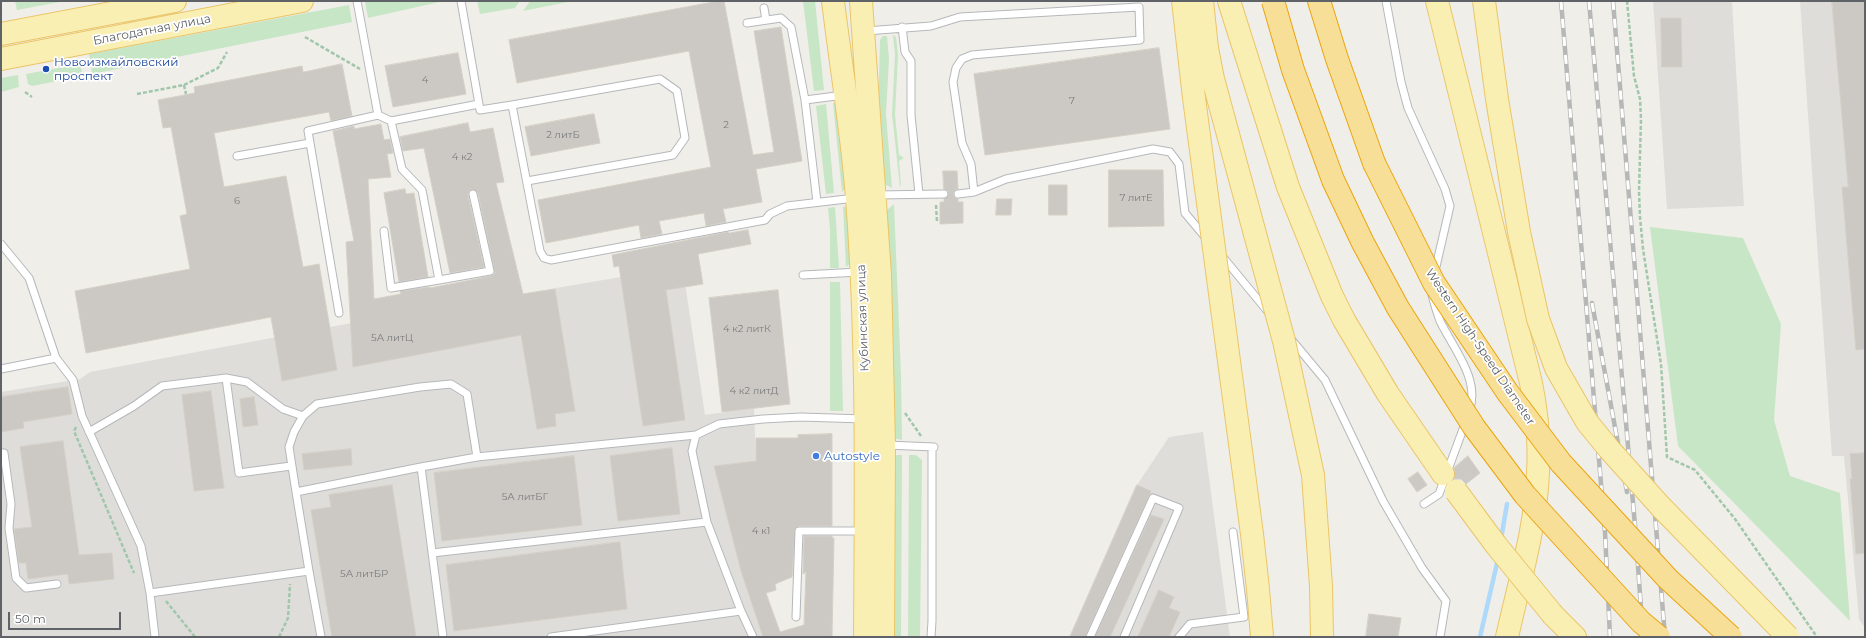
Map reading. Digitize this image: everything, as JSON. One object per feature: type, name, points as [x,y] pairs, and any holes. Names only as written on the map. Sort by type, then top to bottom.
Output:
[{"type":"highway","points":[[1273,1],[1293,70],[1333,180],[1363,243],[1398,308],[1474,427],[1524,495],[1641,622],[1659,637]]},
{"type":"highway","name":"Western High-Speed Diameter","points":[[1319,1],[1336,59],[1374,163],[1434,283],[1508,393],[1561,463],[1668,579],[1731,637]]},
{"type":"main road","name":"Благодатная улица","points":[[1,34],[175,1]]},
{"type":"main road","name":"Благодатная улица","points":[[1,59],[302,1]]},
{"type":"main road","name":"Кубинская улица","points":[[833,1],[846,94],[880,276],[884,445],[883,637]]},
{"type":"main road","name":"Кубинская улица","points":[[861,1],[864,31],[866,197],[862,272],[866,419],[865,637]]},
{"type":"main road","points":[[1183,1],[1194,98],[1253,542],[1262,637]]},
{"type":"main road","points":[[1202,1],[1207,48],[1213,79],[1284,341],[1313,475],[1321,586],[1322,637]]},
{"type":"main road","points":[[1229,1],[1288,187],[1344,320],[1388,394],[1450,483],[1496,545],[1553,615],[1575,637]]},
{"type":"main road","points":[[1437,1],[1530,378],[1537,419],[1539,455],[1534,508],[1507,637]]},
{"type":"main road","points":[[1484,1],[1497,99],[1527,270],[1538,319],[1556,368],[1587,422],[1609,449],[1661,507],[1788,637]]},
{"type":"lane","points":[[357,1],[378,115]]},
{"type":"lane","points":[[461,1],[480,110],[660,79],[677,91],[685,138],[673,155],[527,181]]},
{"type":"lane","points":[[1386,1],[1401,82],[1408,108],[1445,189],[1450,206],[1437,255],[1431,293],[1440,320],[1470,379],[1471,386],[1472,404],[1439,494],[1424,504]]},
{"type":"lane","points":[[864,31],[931,26],[960,17],[1139,7],[1140,40],[972,55],[962,59],[956,68],[953,82],[962,143],[971,164],[974,192]]},
{"type":"lane","points":[[764,8],[766,20]]},
{"type":"lane","points":[[747,23],[781,18],[791,27],[804,100],[817,202]]},
{"type":"lane","points":[[902,27],[905,52],[911,61],[911,115],[919,194]]},
{"type":"lane","points":[[804,100],[846,94]]},
{"type":"lane","points":[[339,313],[308,130],[378,115],[391,121],[479,104]]},
{"type":"lane","points":[[512,105],[540,251],[544,258],[551,260],[765,220],[777,209],[817,202],[866,197],[944,194]]},
{"type":"lane","points":[[391,121],[402,169],[422,190],[439,280]]},
{"type":"lane","points":[[237,156],[310,143]]},
{"type":"lane","points":[[958,194],[974,192],[1014,177],[1153,149],[1170,152],[1179,164],[1185,213],[1325,380],[1383,501],[1422,568],[1446,601],[1440,637]]},
{"type":"lane","points":[[384,231],[391,288],[490,270],[473,194]]},
{"type":"lane","points":[[1,244],[29,278],[56,358],[73,380],[82,416],[141,546],[150,593],[155,637]]},
{"type":"lane","points":[[803,274],[862,272]]},
{"type":"lane","points":[[1,369],[56,358]]},
{"type":"lane","points":[[89,432],[134,406],[162,386],[226,378],[247,382],[283,409],[303,416]]},
{"type":"lane","points":[[226,378],[239,473],[291,466]]},
{"type":"lane","points":[[321,637],[289,447],[294,432],[303,416],[317,404],[420,387],[451,384],[467,394],[477,457]]},
{"type":"lane","points":[[296,492],[477,457],[696,435],[719,424],[762,419],[801,417],[866,419]]},
{"type":"lane","points":[[696,435],[692,451],[707,522],[741,611],[753,637]]},
{"type":"lane","points":[[884,445],[933,447],[931,637]]},
{"type":"lane","points":[[1,453],[4,453],[11,504],[9,528],[16,578],[26,588],[57,584]]},
{"type":"lane","points":[[421,467],[443,637]]},
{"type":"lane","points":[[1090,637],[1153,498],[1179,508],[1124,637]]},
{"type":"lane","points":[[432,553],[707,522]]},
{"type":"lane","points":[[796,617],[799,531],[866,531]]},
{"type":"lane","points":[[1179,637],[1190,624],[1244,616],[1233,532]]},
{"type":"lane","points":[[150,593],[309,571]]},
{"type":"lane","points":[[551,637],[741,611]]},
{"type":"path","points":[[1627,1],[1634,76],[1640,99],[1641,120],[1638,191],[1640,217],[1643,249],[1661,364],[1667,457],[1695,470],[1735,519],[1817,637]]},
{"type":"path","points":[[305,37],[371,75]]},
{"type":"path","points":[[137,94],[184,85],[218,68],[227,52]]},
{"type":"path","points":[[184,85],[186,94]]},
{"type":"path","points":[[25,92],[32,97]]},
{"type":"path","points":[[905,413],[923,438]]},
{"type":"path","points":[[82,416],[74,431],[136,578]]},
{"type":"path","points":[[278,637],[288,618],[290,573]]},
{"type":"path","points":[[158,592],[195,637]]},
{"type":"shaded area","points":[[1653,1],[1732,1],[1744,206],[1667,209]]},
{"type":"shaded area","points":[[1800,1],[1865,1],[1865,628],[1859,619],[1844,456],[1832,456]]},
{"type":"shaded area","points":[[683,270],[705,415],[754,408],[756,461],[714,466],[741,571],[763,637],[1,637],[1,392],[80,379],[90,372],[501,295],[515,295],[621,277]]},
{"type":"shaded area","points":[[1203,432],[1230,637],[1070,637],[1137,485],[1169,437]]},
{"type":"green space","points":[[15,1],[65,1],[17,10]]},
{"type":"green space","points":[[369,1],[444,1],[368,18],[365,2]]},
{"type":"green space","points":[[477,1],[520,1],[515,8],[480,14]]},
{"type":"green space","points":[[530,1],[573,1],[523,11]]},
{"type":"green space","points":[[803,1],[815,1],[824,90],[814,91]]},
{"type":"green space","points":[[349,5],[352,22],[92,74],[89,54]]},
{"type":"green space","points":[[893,35],[896,37],[898,55],[895,115],[899,155],[904,158],[899,161],[900,187],[892,114],[895,55]]},
{"type":"green space","points":[[883,36],[887,36],[889,59],[886,114],[892,188],[883,183],[878,115],[880,40]]},
{"type":"green space","points":[[80,64],[83,76],[32,86],[28,84],[26,74]]},
{"type":"green space","points":[[18,75],[19,87],[1,92],[1,78]]},
{"type":"green space","points":[[833,103],[838,105],[846,188],[842,192]]},
{"type":"green space","points":[[826,104],[834,193],[826,194],[816,106]]},
{"type":"green space","points":[[894,204],[901,375],[902,440],[893,438],[886,211]]},
{"type":"green space","points":[[843,206],[848,209],[852,262],[846,267]]},
{"type":"green space","points":[[835,207],[839,268],[830,268],[830,229],[828,208]]},
{"type":"green space","points":[[1650,227],[1743,238],[1781,324],[1774,420],[1790,476],[1840,493],[1850,621],[1678,446]]},
{"type":"green space","points":[[830,282],[840,282],[843,411],[830,411]]},
{"type":"green space","points":[[897,455],[902,455],[901,637],[894,637],[893,458]]},
{"type":"green space","points":[[909,455],[916,455],[922,460],[920,637],[908,637]]},
{"type":"building","points":[[724,1],[753,155],[774,152],[754,31],[781,27],[802,161],[756,169],[762,202],[723,209],[726,222],[706,226],[704,213],[659,221],[662,234],[641,238],[639,225],[546,243],[538,200],[711,167],[689,51],[517,83],[509,40]]},
{"type":"building","points":[[1832,1],[1865,1],[1865,349],[1856,350],[1842,187],[1848,187]]},
{"type":"building","points":[[1661,18],[1681,18],[1682,67],[1662,67]]},
{"type":"building","points":[[1159,48],[1170,129],[985,155],[974,74]]},
{"type":"building","points":[[458,53],[466,94],[393,107],[385,66]]},
{"type":"building","points":[[342,64],[352,116],[331,121],[329,112],[214,133],[224,187],[286,176],[303,267],[319,264],[337,370],[282,381],[271,317],[86,353],[75,291],[190,269],[180,216],[187,214],[171,127],[163,128],[158,100],[195,93],[194,87],[302,66],[303,72]]},
{"type":"building","points":[[594,114],[600,143],[531,156],[525,127]]},
{"type":"building","points":[[468,123],[470,132],[493,128],[504,182],[496,183],[523,294],[555,289],[575,411],[555,414],[556,426],[537,429],[521,335],[353,367],[346,242],[354,241],[333,131],[354,126],[354,129],[381,124],[384,140],[390,139],[393,153],[387,154],[391,177],[368,179],[374,299],[401,294],[400,291],[430,288],[491,276],[495,273],[478,193],[472,189],[469,191],[468,195],[484,267],[450,273],[424,148],[403,151],[400,137]]},
{"type":"building","points":[[1109,170],[1163,170],[1164,226],[1109,227]]},
{"type":"building","points":[[943,171],[957,171],[958,189],[955,190],[953,194],[954,197],[958,199],[958,202],[963,202],[963,223],[940,224],[940,202],[944,202],[944,199],[949,194],[948,191],[944,189]]},
{"type":"building","points":[[1049,185],[1067,185],[1067,215],[1049,215]]},
{"type":"building","points":[[405,189],[406,194],[414,193],[428,277],[399,282],[384,193]]},
{"type":"building","points":[[997,199],[1012,199],[1011,215],[996,215]]},
{"type":"building","points":[[748,230],[751,244],[698,254],[703,284],[666,290],[685,420],[643,426],[619,266],[614,267],[612,255],[728,232]]},
{"type":"building","points":[[778,290],[790,404],[722,412],[709,298]]},
{"type":"building","points":[[68,387],[72,414],[23,422],[24,428],[1,432],[1,397]]},
{"type":"building","points":[[211,391],[224,488],[194,491],[182,395]]},
{"type":"building","points":[[254,397],[258,425],[243,427],[240,399]]},
{"type":"building","points":[[832,434],[832,526],[799,526],[795,528],[792,577],[775,584],[776,590],[766,593],[780,632],[804,625],[806,572],[803,574],[804,536],[832,536],[832,538],[834,538],[832,637],[763,637],[741,571],[714,466],[756,461],[756,438],[798,438],[798,435]]},
{"type":"building","points":[[63,441],[79,555],[112,553],[114,579],[69,584],[68,574],[28,579],[26,563],[19,563],[14,529],[32,527],[20,447]]},
{"type":"building","points":[[672,448],[680,514],[618,521],[610,456]]},
{"type":"building","points":[[351,449],[352,465],[304,470],[302,454]]},
{"type":"building","points":[[1865,453],[1865,553],[1856,554],[1850,479],[1852,479],[1850,454]]},
{"type":"building","points":[[574,456],[582,525],[442,541],[434,473]]},
{"type":"building","points":[[1468,456],[1480,473],[1466,484],[1461,479],[1454,479],[1454,468]]},
{"type":"building","points":[[1418,472],[1427,485],[1417,492],[1408,479]]},
{"type":"building","points":[[392,485],[416,637],[332,637],[311,510],[331,507],[329,495]]},
{"type":"building","points":[[1137,485],[1151,491],[1149,496],[1085,637],[1070,637]]},
{"type":"building","points":[[1151,515],[1164,519],[1110,637],[1095,637]]},
{"type":"building","points":[[620,542],[627,609],[454,631],[446,565]]},
{"type":"building","points":[[1159,590],[1174,597],[1169,608],[1180,612],[1169,637],[1138,637]]},
{"type":"building","points":[[1369,614],[1401,618],[1398,637],[1366,637]]},
{"type":"waterway","points":[[1501,539],[1507,504]]},
{"type":"waterway","points":[[1480,637],[1498,559]]},
{"type":"railway","points":[[1561,1],[1605,532],[1610,637]]},
{"type":"railway","points":[[1589,1],[1636,537],[1643,637]]},
{"type":"railway","points":[[1613,1],[1665,637]]},
{"type":"railway","points":[[1592,303],[1627,492]]},
{"type":"place","name":"Новоизмайловский проспект","points":[[46,69]]},
{"type":"place","name":"Autostyle","points":[[816,456]]}]
